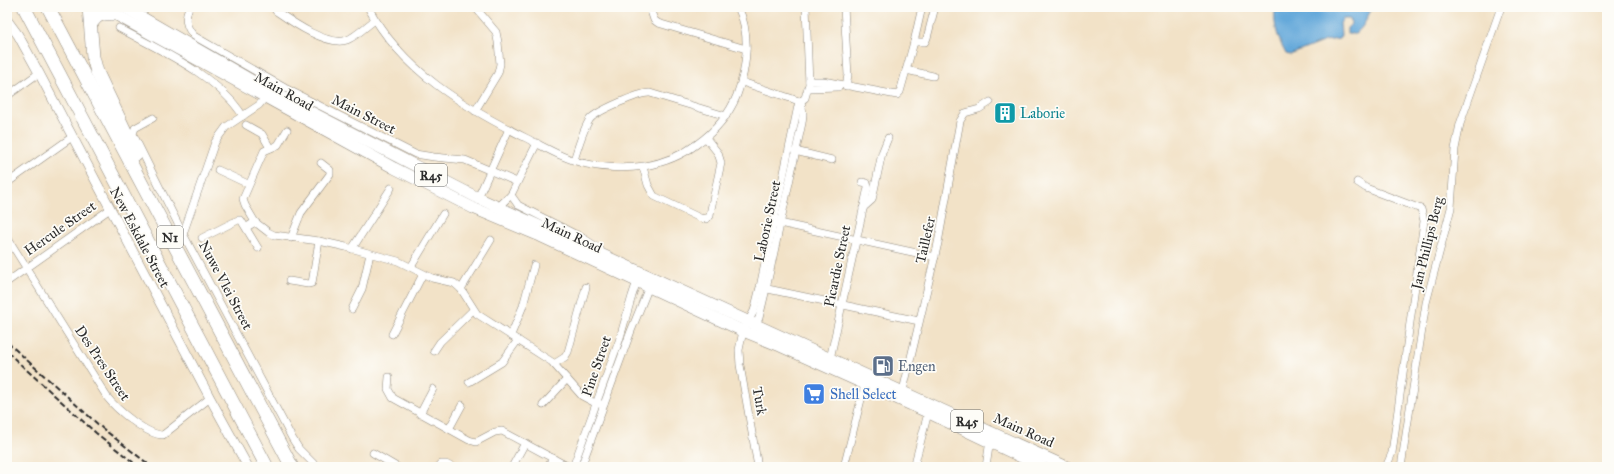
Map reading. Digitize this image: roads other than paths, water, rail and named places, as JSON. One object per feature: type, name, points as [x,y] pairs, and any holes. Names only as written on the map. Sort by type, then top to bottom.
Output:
[{"type":"highway","name":"N1","points":[[24,7],[267,467]]},
{"type":"highway","name":"N1","points":[[48,7],[292,467]]},
{"type":"highway","points":[[89,7],[93,57],[106,92],[225,341]]},
{"type":"highway","points":[[91,24],[94,18],[101,13],[119,10]]},
{"type":"main road","name":"Main Road","points":[[102,7],[119,10],[394,168],[619,263],[639,278]]},
{"type":"main road","name":"Main Road","points":[[494,211],[540,236],[651,283],[780,346],[866,380],[991,437],[1067,467]]},
{"type":"main road","name":"Main Road","points":[[748,330],[830,359],[866,380]]},
{"type":"main road","name":"Main Road","points":[[991,437],[1042,467]]},
{"type":"street","name":"Main Street","points":[[189,7],[186,14],[186,25],[194,36],[285,88],[415,154],[434,158],[465,160],[517,182]]},
{"type":"street","points":[[274,7],[276,12],[329,40],[341,41],[347,39],[375,20]]},
{"type":"street","points":[[368,7],[375,20],[409,61],[432,83],[475,111],[536,143],[574,160],[599,166],[620,168],[643,167],[678,156],[706,138],[726,116],[734,102],[742,82],[746,49],[744,23],[738,7]]},
{"type":"street","points":[[474,7],[496,32],[500,64],[498,73],[475,111]]},
{"type":"street","points":[[742,82],[800,101],[805,98],[808,84],[806,7]]},
{"type":"street","points":[[844,7],[848,75],[846,86]]},
{"type":"street","points":[[808,84],[823,81],[897,95],[900,92],[922,7]]},
{"type":"street","points":[[914,42],[925,42],[935,7]]},
{"type":"street","name":"Jan Phillips Berg","points":[[1401,467],[1426,303],[1451,208],[1456,139],[1501,7]]},
{"type":"street","points":[[651,11],[654,20],[658,23],[746,49]]},
{"type":"street","name":"New Eskdale Street","points":[[7,20],[18,35],[39,73],[210,398],[248,467]]},
{"type":"street","points":[[119,28],[210,81],[228,96],[243,116]]},
{"type":"street","points":[[906,70],[933,76]]},
{"type":"street","points":[[7,96],[39,73]]},
{"type":"street","points":[[574,160],[589,122],[594,116],[641,94],[650,93],[726,116]]},
{"type":"street","points":[[183,234],[215,142],[226,127],[259,105],[268,95]]},
{"type":"street","name":"Laborie Street","points":[[748,330],[763,288],[776,222],[792,154],[803,117],[800,101]]},
{"type":"street","name":"Taillefer","points":[[902,396],[935,257],[945,208],[950,168],[960,121],[965,113],[979,109],[990,102]]},
{"type":"street","name":"Nuwe Vlei Street","points":[[152,118],[135,128],[132,134],[183,234],[292,438],[299,449],[316,467]]},
{"type":"street","points":[[246,125],[262,134],[270,148]]},
{"type":"street","points":[[476,203],[509,129]]},
{"type":"street","points":[[287,130],[276,146],[262,153],[244,195],[244,201],[256,222],[274,235],[319,241],[352,249],[411,267],[437,280],[454,283],[461,289],[473,310],[482,318],[554,364],[582,396],[601,404]]},
{"type":"street","points":[[7,183],[72,137]]},
{"type":"street","points":[[643,167],[648,185],[654,196],[700,218],[706,219],[710,216],[721,169],[721,163],[718,153],[706,138]]},
{"type":"street","points":[[863,208],[872,200],[882,153],[888,138]]},
{"type":"street","points":[[494,211],[511,195],[536,143]]},
{"type":"street","points":[[792,154],[832,160]]},
{"type":"street","points":[[291,238],[301,213],[330,174],[330,170],[321,163]]},
{"type":"street","points":[[218,170],[248,184]]},
{"type":"street","name":"Picardie Street","points":[[830,359],[868,185],[867,183],[862,182]]},
{"type":"street","points":[[1357,182],[1366,188],[1421,209],[1424,215],[1392,453],[1386,467]]},
{"type":"street","points":[[352,249],[391,188]]},
{"type":"street","name":"Main Road","points":[[511,195],[518,205],[583,238],[619,263]]},
{"type":"street","name":"Hercule Street","points":[[7,282],[110,209]]},
{"type":"street","points":[[411,267],[443,214]]},
{"type":"street","points":[[202,238],[238,220],[243,220],[258,248]]},
{"type":"street","points":[[247,227],[256,222]]},
{"type":"street","points":[[776,222],[935,257]]},
{"type":"street","name":"Des Pres Street","points":[[7,237],[114,406],[130,419],[153,432],[163,435],[210,398]]},
{"type":"street","points":[[461,289],[491,240]]},
{"type":"street","points":[[289,282],[312,283],[319,241]]},
{"type":"street","points":[[352,309],[362,289],[370,254]]},
{"type":"street","points":[[510,335],[522,306],[534,265]]},
{"type":"street","points":[[392,334],[423,274]]},
{"type":"street","name":"Pine Street","points":[[581,467],[639,278]]},
{"type":"street","name":"Pine Street","points":[[574,467],[651,283]]},
{"type":"street","points":[[554,364],[568,352],[586,287]]},
{"type":"street","points":[[763,288],[919,321]]},
{"type":"street","points":[[434,351],[440,342],[473,310]]},
{"type":"street","name":"Turk","points":[[748,330],[739,350],[740,365],[758,467]]},
{"type":"street","points":[[469,382],[502,362],[518,340]]},
{"type":"street","points":[[389,377],[388,390],[390,396],[395,400],[472,442],[476,442],[495,432],[502,431],[569,467]]},
{"type":"street","points":[[542,405],[567,379]]},
{"type":"street","points":[[844,467],[866,380]]},
{"type":"street","points":[[420,414],[433,390]]},
{"type":"street","points":[[449,429],[462,405]]},
{"type":"street","points":[[914,467],[929,409]]},
{"type":"street","points":[[986,467],[991,437]]},
{"type":"street","points":[[512,467],[525,443]]},
{"type":"street","points":[[374,453],[397,467]]},
{"type":"street","points":[[548,467],[553,458]]},
{"type":"street","points":[[438,467],[444,463],[452,467]]},
{"type":"water","points":[[1279,7],[1373,7],[1363,25],[1357,32],[1347,34],[1347,28],[1351,24],[1350,19],[1343,19],[1340,23],[1341,35],[1339,39],[1325,41],[1290,55],[1286,54],[1276,27],[1275,11]]},
{"type":"railway","points":[[7,342],[102,428],[152,467]]},
{"type":"railway","points":[[7,352],[96,433],[139,467]]},
{"type":"place","name":"Laborie","points":[[1005,113]]},
{"type":"place","name":"Engen","points":[[883,366]]},
{"type":"place","name":"Shell Select","points":[[814,394]]}]
